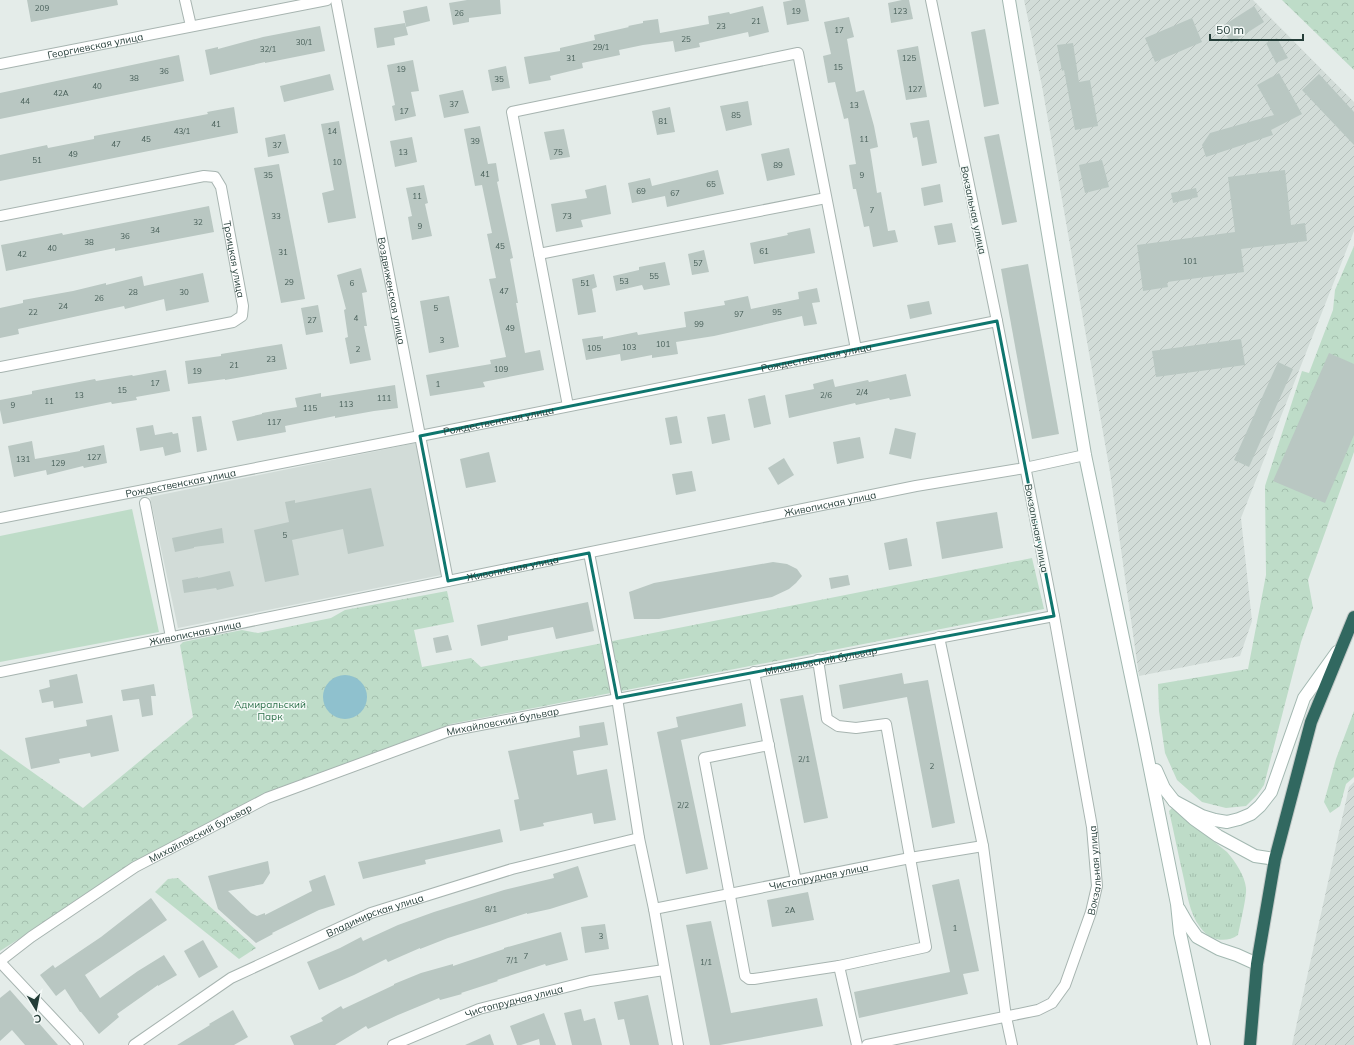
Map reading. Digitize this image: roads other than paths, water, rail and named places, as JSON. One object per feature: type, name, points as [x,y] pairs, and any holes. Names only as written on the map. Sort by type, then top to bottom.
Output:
[{"type":"highway","points":[[1250,1045],[1257,964],[1275,859],[1311,722],[1354,617]]},
{"type":"main road","points":[[1008,0],[1085,455],[1143,734],[1177,904],[1180,933],[1204,1045]]},
{"type":"main road","points":[[1174,801],[1202,816],[1227,822],[1251,814],[1260,806],[1271,792],[1304,698],[1341,646]]},
{"type":"main road","points":[[1143,734],[1159,780],[1174,801],[1194,819],[1218,836],[1255,856],[1275,859]]},
{"type":"main road","points":[[1177,904],[1187,923],[1198,937],[1219,949],[1257,964]]},
{"type":"street","points":[[185,0],[191,26]]},
{"type":"street","name":"Георгиевская улица","points":[[0,64],[327,0]]},
{"type":"street","name":"Воздвиженская улица","points":[[336,0],[448,580]]},
{"type":"street","name":"Вокзальная улица","points":[[867,1045],[1038,1010],[1052,1003],[1065,985],[1091,912],[1097,886],[1092,827],[1054,616],[997,321],[931,0]]},
{"type":"street","points":[[568,406],[512,112],[798,53],[856,349]]},
{"type":"street","name":"Троицкая улица","points":[[0,216],[204,176],[215,177],[221,187],[243,306],[242,316],[233,322],[0,367]]},
{"type":"street","points":[[539,254],[826,198]]},
{"type":"street","name":"Рождественская улица","points":[[0,518],[997,321]]},
{"type":"street","name":"Живописная улица","points":[[0,672],[916,486],[1025,468],[1085,455]]},
{"type":"street","points":[[145,503],[172,637]]},
{"type":"street","points":[[589,553],[617,698],[639,838],[654,909],[678,1045]]},
{"type":"street","name":"Михайловский бульвар","points":[[0,962],[31,938],[135,867],[267,798],[449,731],[1054,616]]},
{"type":"street","points":[[939,637],[983,846],[1006,1017],[1012,1045]]},
{"type":"street","points":[[769,745],[704,758],[745,976],[749,979],[839,966],[926,947],[886,724],[856,728],[838,726],[827,719],[818,660]]},
{"type":"street","points":[[754,672],[796,881]]},
{"type":"street","name":"Владимирская улица","points":[[134,1045],[231,978],[372,914],[512,869],[639,838]]},
{"type":"street","name":"Чистопрудная улица","points":[[654,909],[910,858],[983,846]]},
{"type":"street","points":[[0,962],[78,1045]]},
{"type":"street","points":[[839,966],[857,1045]]},
{"type":"street","name":"Чистопрудная улица","points":[[393,1045],[479,1009],[590,981],[664,970]]},
{"type":"water","points":[[341,675],[349,675],[361,681],[367,693],[367,701],[361,713],[349,719],[341,719],[329,713],[323,701],[323,693],[329,681]]},
{"type":"park label","name":"Адмиральский Парк","points":[[270,710]]}]
